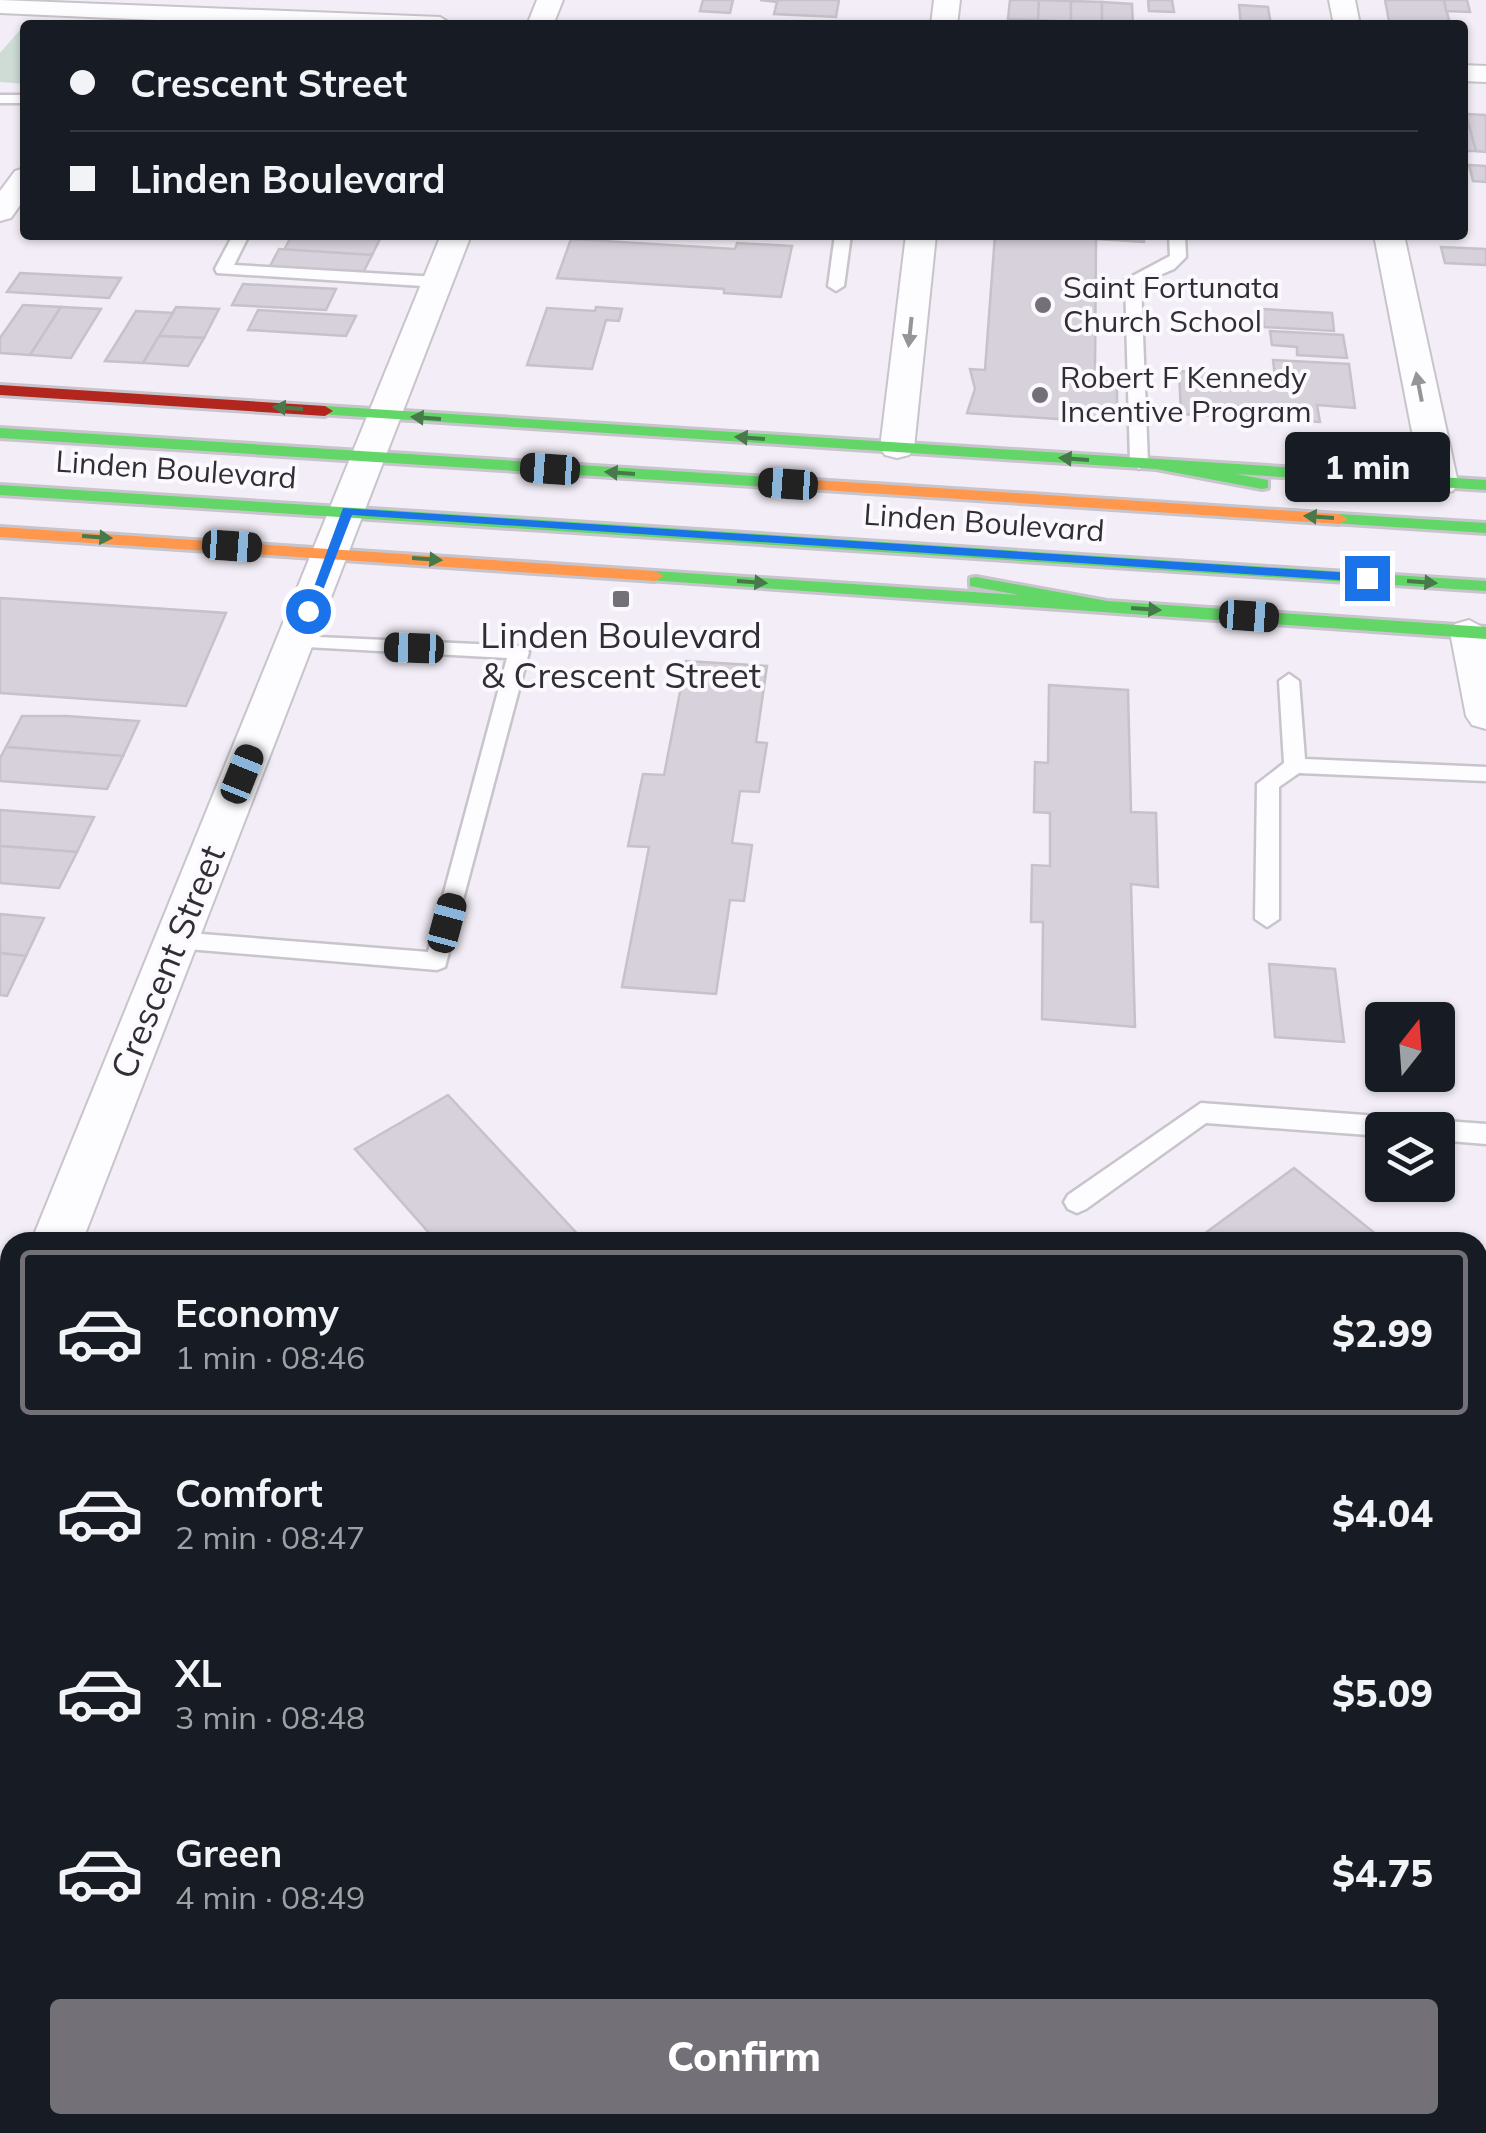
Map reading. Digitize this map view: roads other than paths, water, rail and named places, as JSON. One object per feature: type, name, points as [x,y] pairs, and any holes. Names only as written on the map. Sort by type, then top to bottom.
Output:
[{"type":"main road","name":"Linden Boulevard","points":[[0,390],[1486,486]]},
{"type":"main road","name":"Linden Boulevard","points":[[0,433],[1486,528]]},
{"type":"main road","points":[[1149,464],[1486,528]]},
{"type":"main road","name":"Linden Boulevard","points":[[0,490],[1486,586]]},
{"type":"main road","points":[[0,532],[1478,632]]},
{"type":"main road","points":[[732,536],[1103,606]]},
{"type":"street","points":[[0,5],[327,20]]},
{"type":"street","points":[[0,212],[20,184]]},
{"type":"street","name":"Crescent Street","points":[[60,1232],[454,240]]},
{"type":"street","points":[[898,448],[920,240]]},
{"type":"street","points":[[1390,240],[1440,482]]},
{"type":"street","points":[[1478,632],[1486,716]]},
{"type":"lane","points":[[239,240],[223,268],[438,282]]},
{"type":"lane","points":[[836,286],[842,240]]},
{"type":"lane","points":[[1149,464],[1133,280],[1168,266],[1178,256],[1177,240]]},
{"type":"lane","points":[[176,940],[437,961],[518,652],[295,642]]},
{"type":"lane","points":[[1289,681],[1295,766]]},
{"type":"lane","points":[[1266,919],[1268,784],[1295,766],[1486,774]]},
{"type":"lane","points":[[1077,1202],[1201,1113],[1486,1134]]},
{"type":"place","name":"Saint Fortunata Church School","points":[[1043,305]]},
{"type":"place","name":"Robert F Kennedy Incentive Program","points":[[1040,395]]},
{"type":"place","name":"Linden Boulevard & Crescent Street","points":[[621,599]]}]
